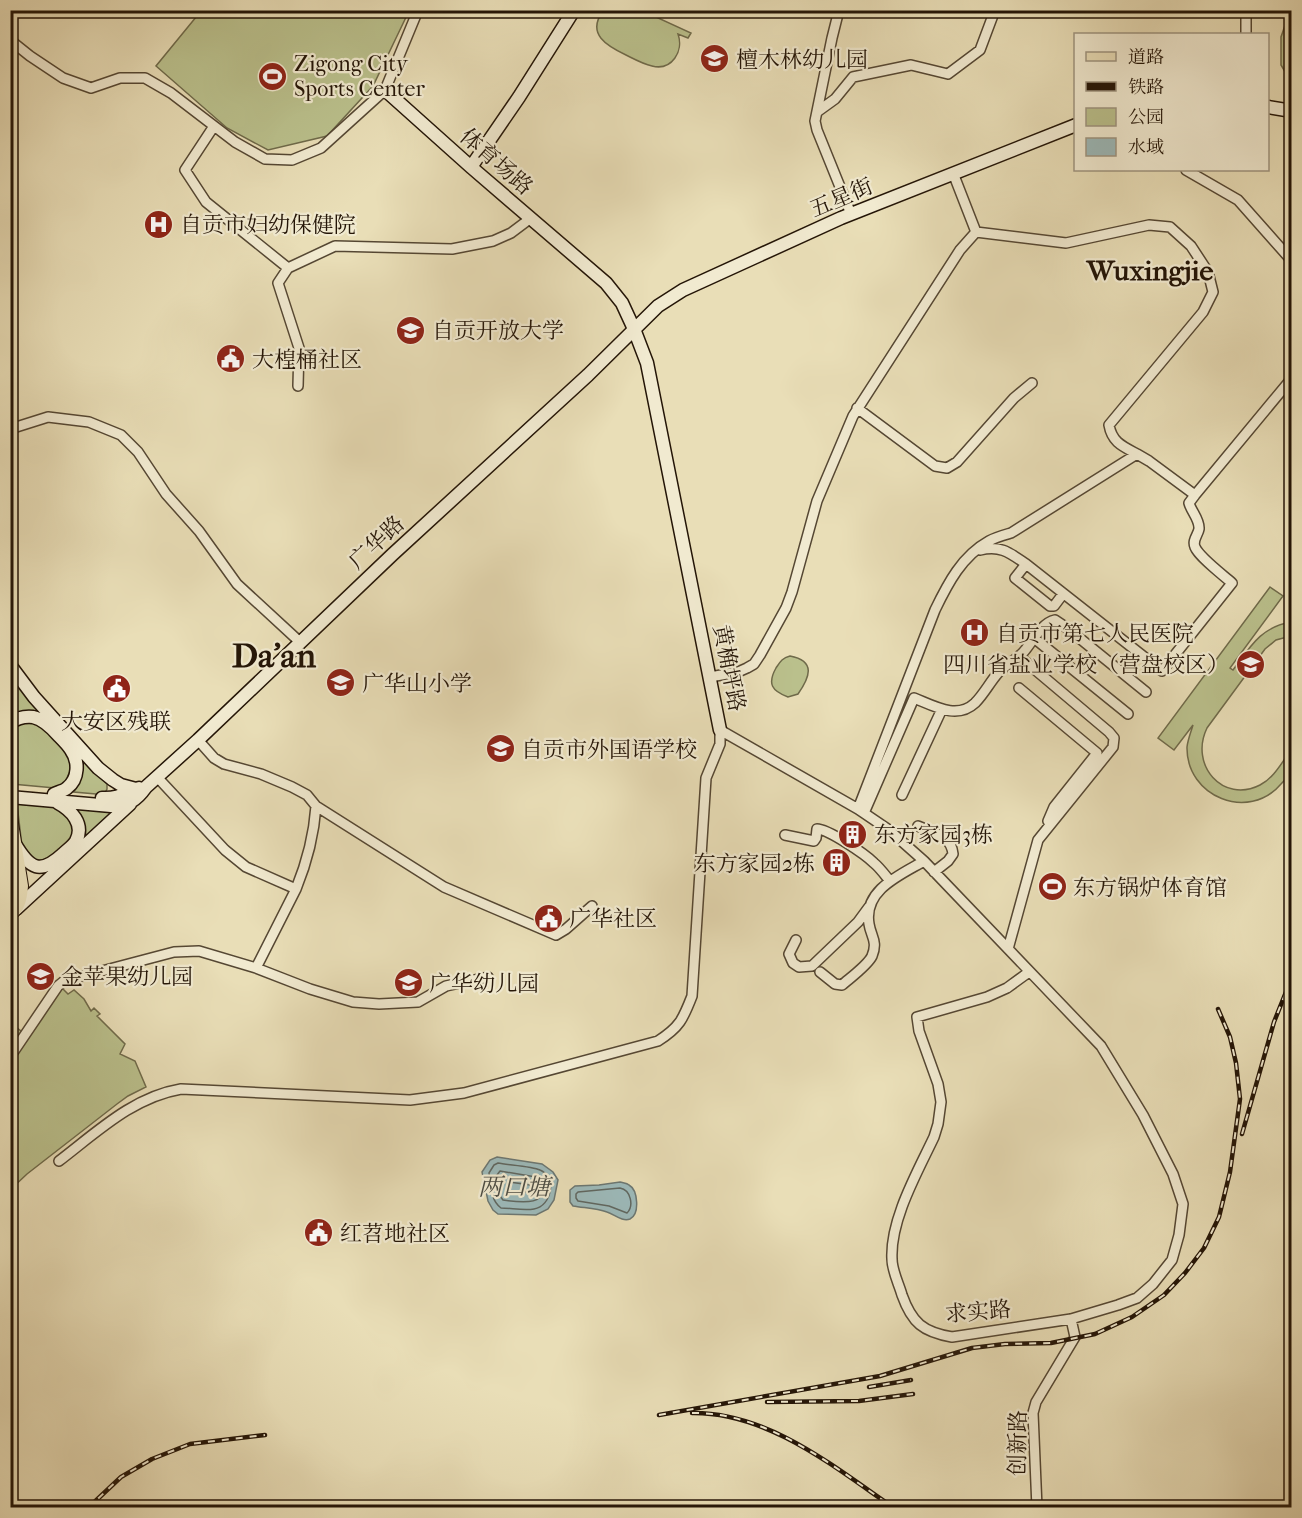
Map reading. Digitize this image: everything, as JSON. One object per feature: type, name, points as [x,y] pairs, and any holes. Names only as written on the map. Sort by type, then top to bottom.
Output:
[{"type":"main road","points":[[471,167],[574,10]]},
{"type":"main road","name":"体育场路","points":[[385,90],[606,283],[622,303],[634,328]]},
{"type":"main road","points":[[1269,107],[1292,111]]},
{"type":"main road","name":"五星街","points":[[634,328],[658,306],[684,290],[851,214],[1074,126]]},
{"type":"main road","name":"广华路","points":[[141,788],[158,778],[393,554],[588,375],[634,328]]},
{"type":"main road","name":"黄桷坪路","points":[[634,328],[647,363],[720,730]]},
{"type":"main road","points":[[10,665],[33,697],[98,768],[121,785],[141,788]]},
{"type":"main road","points":[[10,723],[19,718],[38,718],[54,730],[72,751],[77,766],[74,779],[67,789],[54,797]]},
{"type":"main road","points":[[10,797],[110,799],[141,788]]},
{"type":"main road","points":[[13,911],[140,795],[141,788]]},
{"type":"main road","points":[[10,790],[111,806],[132,802]]},
{"type":"main road","points":[[14,842],[24,858],[38,867],[53,864],[75,843],[79,831],[75,816],[54,797]]},
{"type":"main road","points":[[10,816],[21,886],[20,896],[13,911]]},
{"type":"main road","points":[[10,883],[10,890]]},
{"type":"street","points":[[10,40],[63,78],[91,88],[120,78],[145,78],[171,93],[235,142],[265,159],[292,160],[321,148],[385,90],[417,10]]},
{"type":"street","points":[[839,10],[815,121],[851,214]]},
{"type":"street","points":[[817,112],[835,99],[854,77],[911,65],[948,74],[980,51],[995,10]]},
{"type":"street","points":[[1246,10],[1246,33]]},
{"type":"street","points":[[214,126],[185,170],[206,202],[288,268]]},
{"type":"street","points":[[1188,171],[1238,200],[1292,261]]},
{"type":"street","points":[[953,173],[976,232]]},
{"type":"street","points":[[298,386],[298,348],[278,283],[288,268],[335,246],[452,249],[469,246],[493,241],[511,233],[531,218]]},
{"type":"street","points":[[976,232],[1066,243],[1149,225],[1170,227],[1191,246],[1208,272],[1213,292],[1203,312],[1109,424],[1111,434],[1121,446],[1149,461],[1195,495]]},
{"type":"street","points":[[710,677],[738,672],[754,664],[760,655],[779,623],[792,592],[817,501],[857,408],[960,250],[976,232]]},
{"type":"street","points":[[974,551],[991,547],[1006,550],[1162,670],[1232,583],[1200,555],[1194,546],[1199,529],[1189,502],[1292,378]]},
{"type":"street","points":[[857,408],[935,466],[947,468],[957,462],[1014,398],[1032,383]]},
{"type":"street","points":[[10,429],[48,417],[89,422],[121,435],[138,452],[166,494],[199,531],[237,584],[301,643]]},
{"type":"street","points":[[861,811],[935,610],[955,572],[974,551],[991,539],[1011,533],[1137,454]]},
{"type":"street","points":[[1026,564],[1015,578],[1050,606],[1054,606],[1063,594]]},
{"type":"street","points":[[861,811],[914,698],[948,711],[956,712],[965,709],[974,703],[1006,665],[1020,657],[1048,622],[1055,620],[1146,692]]},
{"type":"street","points":[[1034,638],[1128,714]]},
{"type":"street","points":[[1008,949],[1038,840],[1113,747],[1114,738],[1020,657]]},
{"type":"street","points":[[1018,688],[1097,753],[1054,807],[1044,831]]},
{"type":"street","points":[[902,795],[942,709]]},
{"type":"street","points":[[59,1161],[125,1111],[166,1092],[181,1089],[410,1100],[464,1093],[658,1041],[666,1036],[673,1031],[683,1017],[692,996],[706,778],[720,744],[720,730]]},
{"type":"street","name":"黄桷坪路","points":[[720,730],[861,811],[888,830],[924,861],[1029,972]]},
{"type":"street","points":[[198,740],[214,758],[224,764],[261,774],[307,795],[316,806],[444,887],[556,935],[592,906]]},
{"type":"street","points":[[158,778],[225,850],[246,867],[296,889]]},
{"type":"street","points":[[256,968],[304,869],[315,826],[316,806]]},
{"type":"street","points":[[918,826],[943,837],[952,845],[953,854],[934,872]]},
{"type":"street","points":[[785,835],[814,841],[817,829],[820,828],[873,861],[890,880]]},
{"type":"street","points":[[796,940],[789,954],[793,963],[799,966],[812,966],[858,922],[879,890],[890,880],[924,861]]},
{"type":"street","points":[[820,972],[835,984],[842,986],[871,959],[875,947],[874,936],[869,924],[870,904]]},
{"type":"street","points":[[10,1057],[58,986],[64,981],[174,952],[199,951],[353,1002],[379,1004],[418,1002],[446,986],[489,977]]},
{"type":"street","name":"求实路","points":[[1029,972],[1101,1046],[1143,1115],[1173,1174],[1183,1204],[1179,1234],[1172,1260],[1154,1284],[1137,1298],[1071,1318],[952,1337],[935,1334],[919,1325],[908,1310],[892,1262],[892,1240],[897,1219],[934,1137],[941,1102],[938,1084],[919,1031],[917,1017],[987,997],[1007,988],[1029,972]]},
{"type":"street","name":"创新路","points":[[1036,1508],[1033,1413],[1036,1402],[1075,1337],[1071,1318]]},
{"type":"green space","name":"Zigong City Sports Center","points":[[408,10],[373,86],[327,136],[268,150],[227,128],[156,66],[201,11]]},
{"type":"green space","points":[[603,11],[643,11],[691,33],[688,38],[678,34],[678,53],[671,63],[659,67],[652,66],[619,51],[601,38],[597,26]]},
{"type":"green space","points":[[1290,11],[1292,11],[1291,82],[1281,65],[1281,37]]},
{"type":"green space","points":[[1270,587],[1283,596],[1230,668],[1233,670],[1257,639],[1272,628],[1291,622],[1291,636],[1276,640],[1265,649],[1207,728],[1202,755],[1213,777],[1222,785],[1234,789],[1246,790],[1265,782],[1291,750],[1292,769],[1284,781],[1268,795],[1253,801],[1237,802],[1208,791],[1197,779],[1189,765],[1187,747],[1193,725],[1174,750],[1158,738]]},
{"type":"green space","points":[[790,656],[804,662],[808,676],[798,694],[788,697],[775,689],[772,678],[783,659]]},
{"type":"green space","points":[[10,672],[44,713],[11,717]]},
{"type":"green space","points":[[22,722],[32,722],[48,731],[69,756],[71,769],[62,785],[55,788],[12,784],[10,729]]},
{"type":"green space","points":[[82,757],[107,784],[105,793],[74,792],[81,779]]},
{"type":"green space","points":[[17,804],[54,807],[62,810],[73,823],[75,832],[73,837],[54,857],[42,861],[33,859],[22,846]]},
{"type":"green space","points":[[75,808],[113,811],[83,839],[83,822]]},
{"type":"green space","points":[[62,988],[68,994],[74,990],[84,999],[91,1011],[94,1008],[100,1014],[97,1016],[125,1044],[120,1054],[135,1061],[146,1087],[117,1104],[11,1189],[11,1032],[17,1028],[25,1034]]},
{"type":"water","name":"两口塘","points":[[497,1157],[542,1164],[553,1172],[558,1180],[554,1200],[548,1209],[536,1215],[498,1214],[493,1210],[488,1201],[482,1172],[490,1160]]},
{"type":"water","points":[[620,1182],[632,1188],[636,1197],[635,1212],[630,1219],[621,1219],[599,1210],[573,1206],[570,1202],[570,1190],[575,1186]]},
{"type":"railway","points":[[1242,1134],[1274,1022],[1292,977]]},
{"type":"railway","points":[[659,1415],[880,1376],[972,1348],[1005,1344],[1051,1343],[1095,1334],[1132,1317],[1164,1295],[1204,1248],[1219,1217],[1230,1172],[1240,1099],[1230,1037],[1218,1009]]},
{"type":"railway","points":[[869,1387],[911,1380]]},
{"type":"railway","points":[[767,1402],[859,1401],[913,1394]]},
{"type":"railway","points":[[692,1413],[720,1415],[773,1432],[824,1460],[894,1508]]},
{"type":"railway","points":[[88,1508],[121,1477],[152,1459],[190,1444],[265,1435]]},
{"type":"place","name":"檀木林幼儿园","points":[[715,59]]},
{"type":"place","name":"Zigong City Sports Center","points":[[273,76]]},
{"type":"place","name":"自贡市妇幼保健院","points":[[159,224]]},
{"type":"place","name":"自贡开放大学","points":[[411,330]]},
{"type":"place","name":"大楻桶社区","points":[[231,359]]},
{"type":"place","name":"自贡市第七人民医院","points":[[975,633]]},
{"type":"place","name":"四川省盐业学校（营盘校区）","points":[[1250,664]]},
{"type":"place","name":"广华山小学","points":[[341,683]]},
{"type":"place","name":"大安区残联","points":[[116,689]]},
{"type":"place","name":"自贡市外国语学校","points":[[500,749]]},
{"type":"place","name":"东方家园3栋","points":[[853,834]]},
{"type":"place","name":"东方家园2栋","points":[[836,863]]},
{"type":"place","name":"东方锅炉体育馆","points":[[1052,887]]},
{"type":"place","name":"广华社区","points":[[548,918]]},
{"type":"place","name":"金苹果幼儿园","points":[[40,976]]},
{"type":"place","name":"广华幼儿园","points":[[408,983]]},
{"type":"place","name":"红苕地社区","points":[[319,1233]]},
{"type":"district","name":"Wuxingjie","points":[[1150,270]]},
{"type":"district","name":"Da'an","points":[[274,655]]}]
